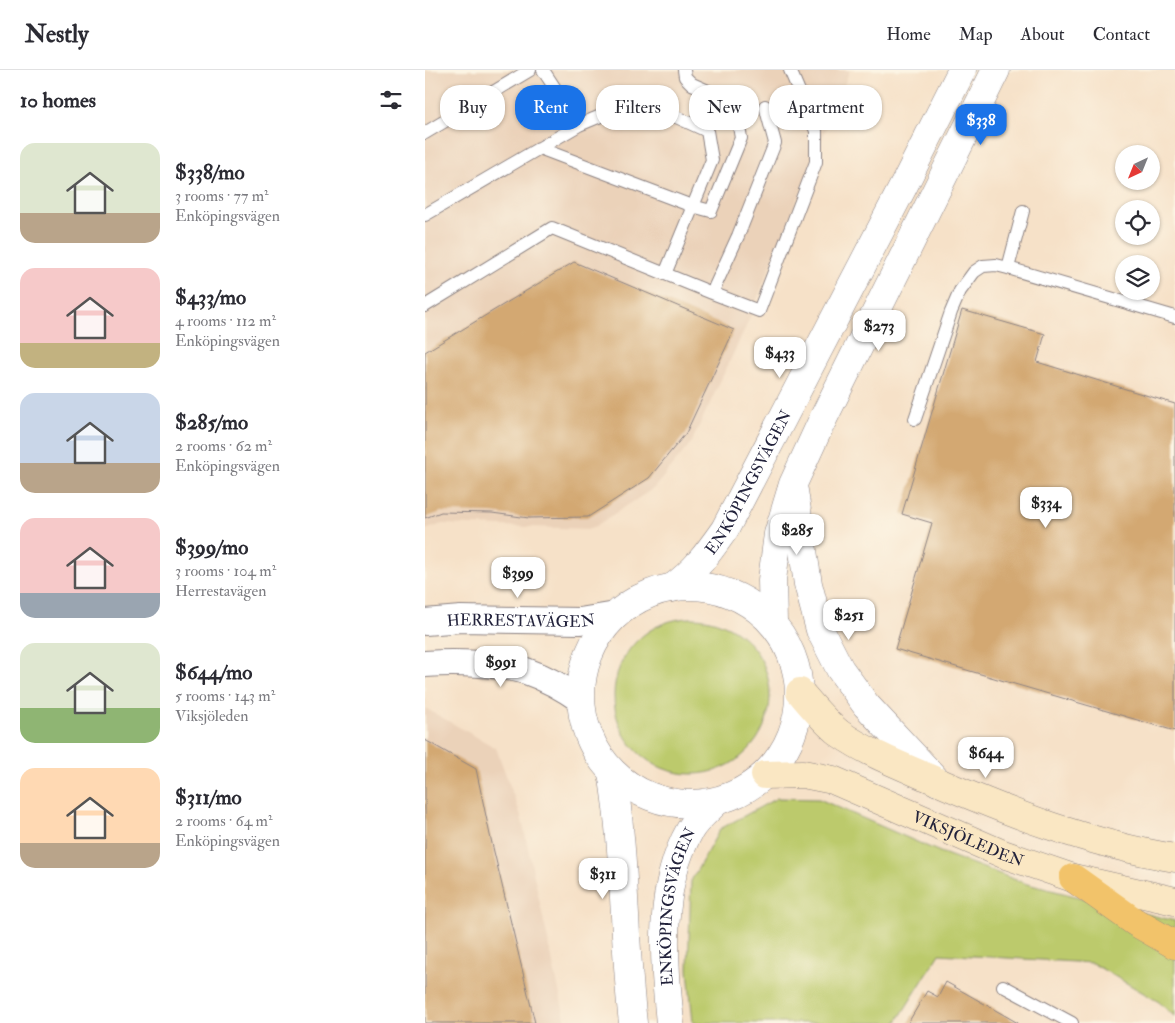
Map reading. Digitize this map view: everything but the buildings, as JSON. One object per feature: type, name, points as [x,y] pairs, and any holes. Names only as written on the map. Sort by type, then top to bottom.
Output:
[{"type":"highway","points":[[1073,878],[1135,922],[1175,945]]},
{"type":"main road","points":[[800,692],[823,718],[839,732],[861,747],[883,758],[1018,815],[1083,837],[1136,852],[1175,858]]},
{"type":"main road","name":"VIKSJÖLEDEN","points":[[765,775],[803,774],[833,780],[1003,854],[1073,878],[1175,901]]},
{"type":"street","name":"ENKÖPINGSVÄGEN","points":[[672,588],[702,562],[725,529],[895,203],[961,70]]},
{"type":"street","points":[[773,623],[773,580],[778,534],[793,484],[826,412],[996,70]]},
{"type":"street","points":[[793,484],[808,584],[820,630],[840,669],[866,705],[938,782]]},
{"type":"street","points":[[694,586],[723,592],[737,597],[756,608],[773,623],[784,639],[792,655],[797,674],[800,692],[799,710],[787,746],[765,775],[742,792],[716,802],[688,804],[660,800],[634,789],[612,772],[599,756],[583,720],[581,700],[585,668],[596,640],[616,615],[633,602],[652,593],[672,588],[694,586]]},
{"type":"street","name":"HERRESTAVÄGEN","points":[[425,622],[461,619],[580,621],[616,615]]},
{"type":"street","points":[[425,664],[487,665],[525,671],[559,685],[581,700]]},
{"type":"street","points":[[612,772],[619,811],[633,1023]]},
{"type":"street","name":"ENKÖPINGSVÄGEN","points":[[670,1023],[665,962],[669,885],[678,856],[691,828],[716,802]]},
{"type":"lane","points":[[425,133],[530,70]]},
{"type":"lane","points":[[543,70],[553,85]]},
{"type":"lane","points":[[539,148],[711,211],[741,138],[738,121],[726,99],[692,84],[685,77],[684,70]]},
{"type":"lane","points":[[425,306],[552,228],[759,311],[816,162],[816,131],[790,70]]},
{"type":"lane","points":[[586,122],[639,100],[707,131],[712,160],[665,274]]},
{"type":"lane","points":[[712,293],[738,236],[775,142],[765,106]]},
{"type":"lane","points":[[425,215],[570,130]]},
{"type":"lane","points":[[1008,268],[1023,211]]},
{"type":"lane","points":[[915,418],[960,291],[975,272],[983,266],[1008,268],[1175,317]]},
{"type":"lane","points":[[1003,986],[1072,1023]]},
{"type":"shaded area","points":[[425,70],[850,70],[844,85],[769,85],[769,130],[826,130],[745,329],[691,443],[654,488],[591,529],[442,524],[425,530]]},
{"type":"shaded area","points":[[425,708],[496,748],[521,816],[566,1023],[425,1023]]},
{"type":"green space","points":[[684,618],[700,618],[715,621],[729,627],[752,646],[761,659],[767,673],[770,696],[769,711],[761,733],[742,756],[729,765],[715,771],[700,774],[684,774],[669,771],[655,765],[632,746],[623,733],[617,719],[614,704],[614,688],[617,673],[623,659],[642,636],[655,627],[669,621]]},
{"type":"green space","points":[[777,798],[819,799],[940,852],[1027,884],[1175,921],[1175,1017],[1159,1002],[1092,963],[939,954],[896,1023],[693,1023],[688,970],[691,881],[720,829]]}]
